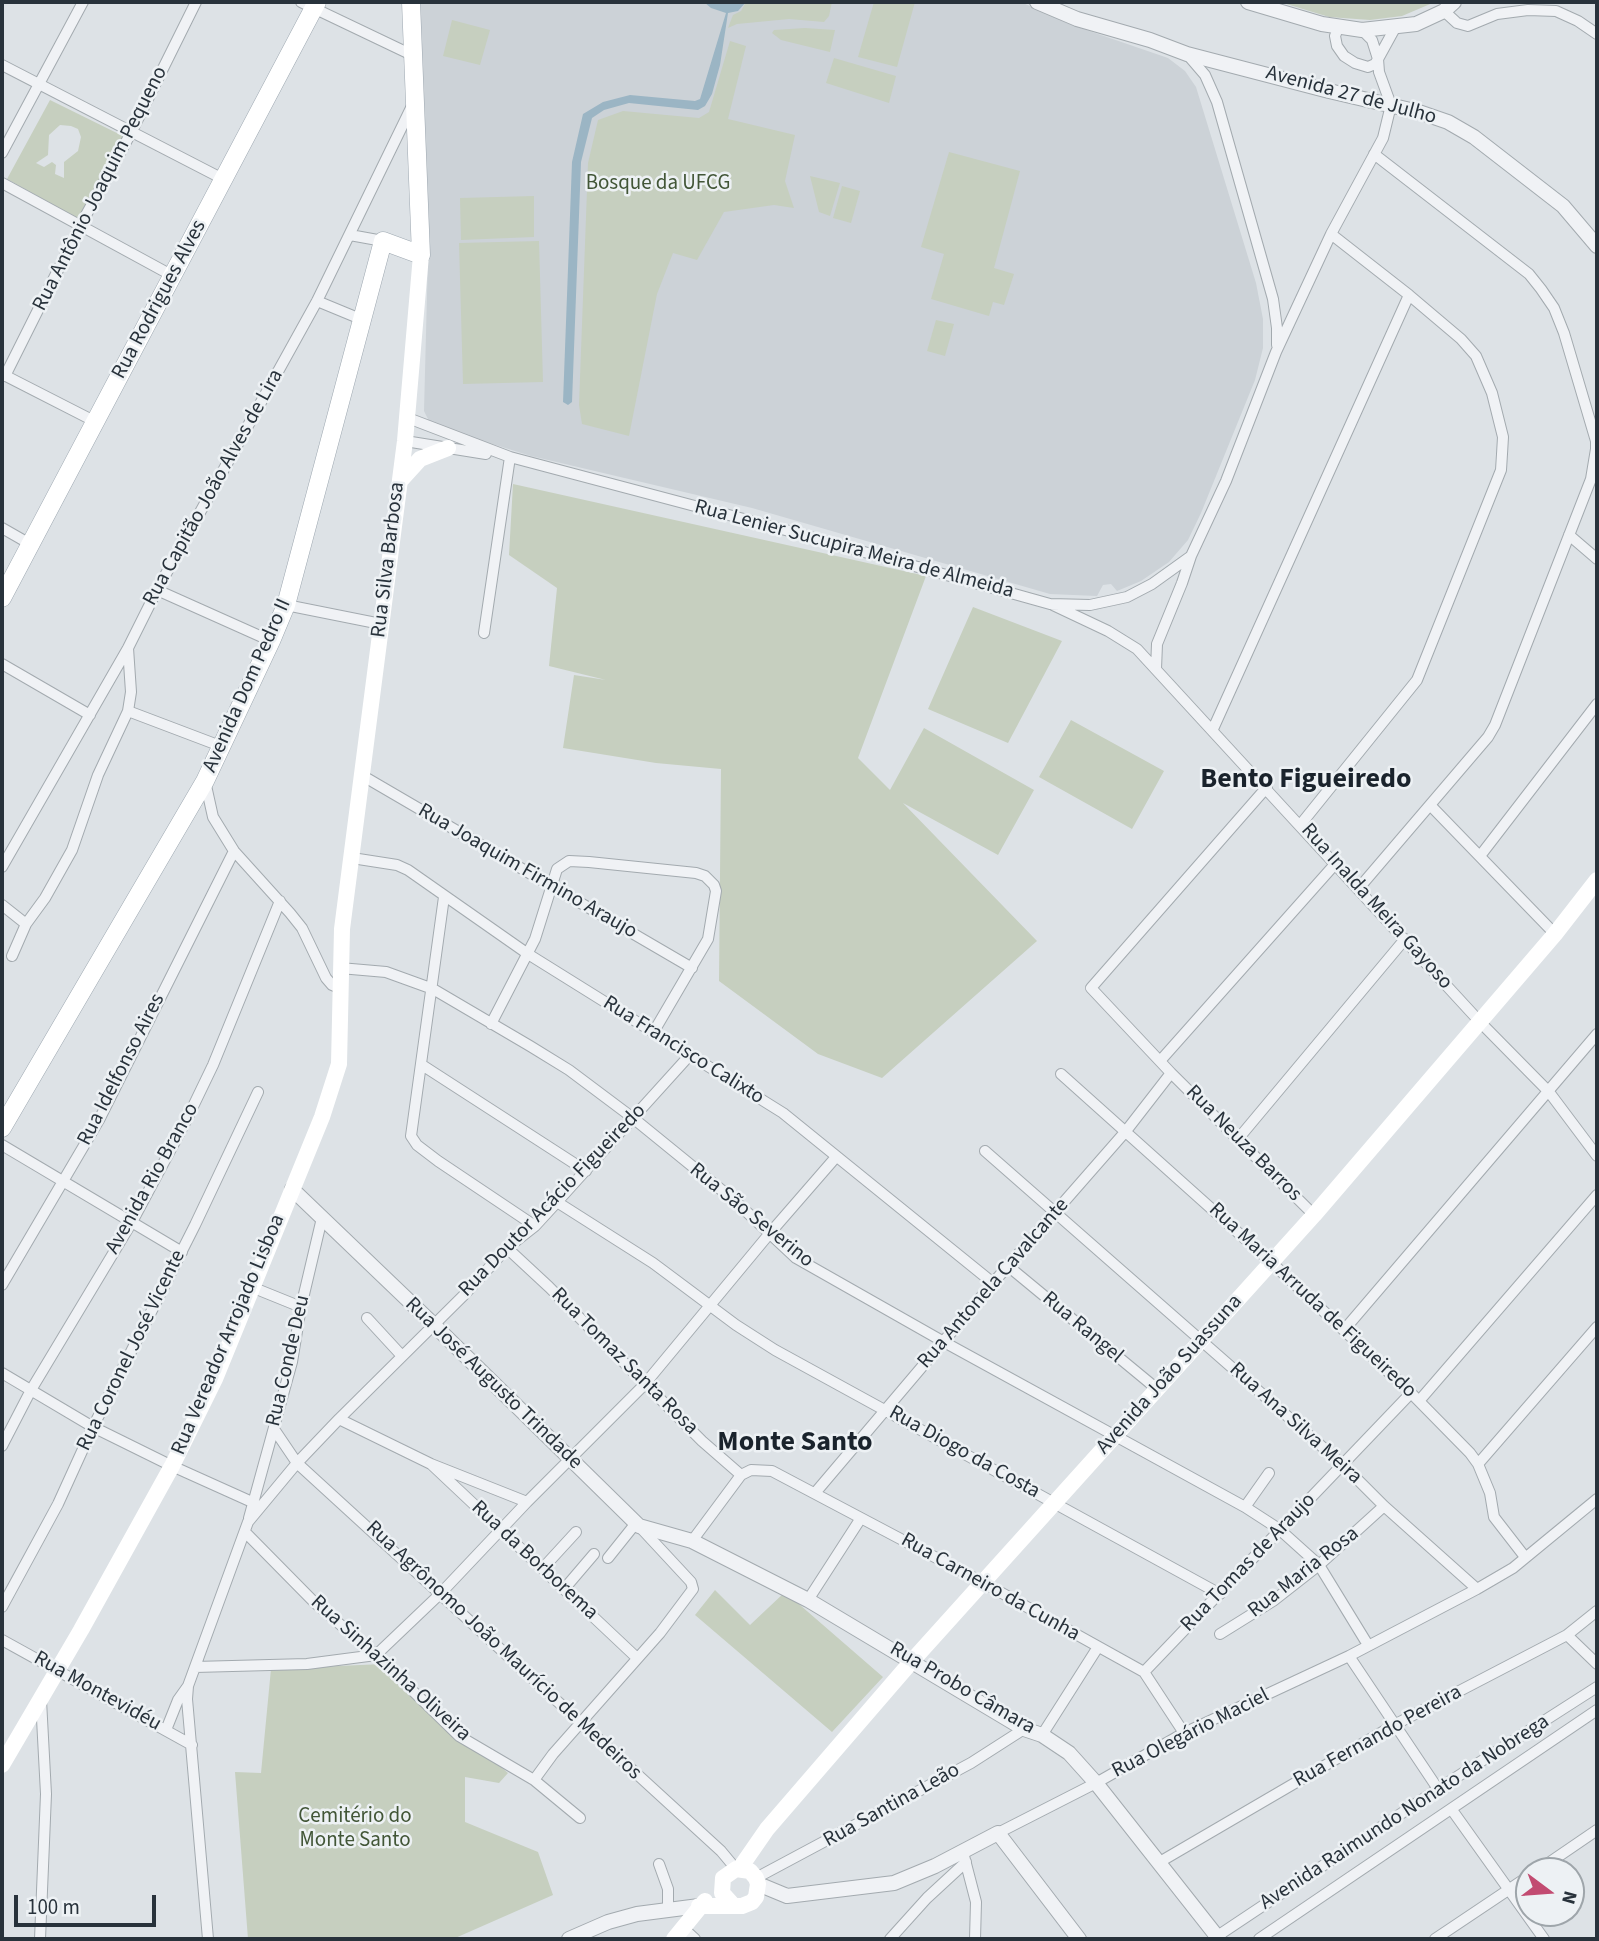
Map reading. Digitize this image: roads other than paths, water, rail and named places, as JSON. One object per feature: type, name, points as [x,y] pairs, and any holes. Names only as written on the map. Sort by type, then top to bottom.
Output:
[{"type":"main road","name":"Rua Silva Barbosa","points":[[339,1064],[342,929],[408,418],[421,255],[411,2]]},
{"type":"main road","name":"Rua Rodrigues Alves","points":[[2,598],[173,276],[311,4]]},
{"type":"main road","points":[[383,241],[421,255]]},
{"type":"main road","name":"Avenida Dom Pedro II","points":[[2,1128],[205,781],[271,641],[286,605],[383,241]]},
{"type":"main road","points":[[400,481],[420,459],[448,447]]},
{"type":"main road","name":"Avenida João Suassuna","points":[[738,1869],[767,1829],[912,1661],[1314,1215],[1480,1022],[1597,880]]},
{"type":"main road","name":"Rua Vereador Arrojado Lisboa","points":[[2,1765],[172,1466],[215,1379],[322,1116],[339,1064]]},
{"type":"main road","points":[[699,1906],[742,1906],[752,1902],[756,1897],[757,1881],[750,1871],[738,1869],[723,1878],[721,1888],[724,1898],[732,1905]]},
{"type":"main road","points":[[684,1936],[699,1906],[721,1888]]},
{"type":"street","points":[[2,153],[83,2]]},
{"type":"street","name":"Rua Antônio Joaquim Pequeno","points":[[3,375],[132,131],[196,2]]},
{"type":"street","name":"Avenida 27 de Julho","points":[[1037,2],[1077,19],[1150,40],[1187,54],[1448,122],[1474,137],[1563,206],[1597,246]]},
{"type":"street","points":[[1248,2],[1338,28],[1362,30],[1416,24],[1449,6],[1457,23],[1465,26],[1497,14],[1556,10],[1597,34]]},
{"type":"street","points":[[311,4],[412,55]]},
{"type":"street","points":[[1338,28],[1335,36],[1337,46],[1344,56],[1368,67],[1375,64],[1395,28]]},
{"type":"street","points":[[1156,669],[1157,644],[1191,556],[1226,481],[1276,352],[1331,234],[1374,155],[1389,121],[1391,105],[1379,72],[1378,59],[1372,40],[1362,30]]},
{"type":"street","points":[[1187,54],[1205,75],[1217,102],[1273,299],[1277,328],[1276,352]]},
{"type":"street","points":[[2,65],[223,179]]},
{"type":"street","name":"Rua Capitão João Alves de Lira","points":[[2,867],[128,648],[157,590],[317,301],[414,102]]},
{"type":"street","points":[[1359,888],[1488,737],[1495,725],[1591,479],[1596,441],[1554,308],[1529,274],[1374,155]]},
{"type":"street","points":[[2,183],[173,276]]},
{"type":"street","points":[[1301,824],[1417,680],[1500,470],[1503,437],[1492,393],[1476,356],[1461,339],[1409,295],[1331,234]]},
{"type":"street","points":[[350,235],[383,241]]},
{"type":"street","points":[[1213,729],[1409,295]]},
{"type":"street","points":[[317,301],[363,320]]},
{"type":"street","points":[[3,375],[96,422]]},
{"type":"street","name":"Rua Lenier Sucupira Meira de Almeida","points":[[408,418],[510,457]]},
{"type":"street","name":"Rua Lenier Sucupira Meira de Almeida","points":[[405,441],[510,457],[1050,604],[1090,605],[1127,597],[1158,580],[1191,556]]},
{"type":"street","points":[[484,632],[510,457]]},
{"type":"street","points":[[2,528],[30,544]]},
{"type":"street","points":[[1569,535],[1597,559]]},
{"type":"street","points":[[1158,580],[1177,596]]},
{"type":"street","points":[[157,590],[271,641]]},
{"type":"street","name":"Rua Inalda Meira Gayoso","points":[[1050,604],[1108,631],[1138,649],[1480,1022],[1549,1092],[1597,1156]]},
{"type":"street","points":[[286,605],[380,624]]},
{"type":"street","points":[[1085,621],[1084,615],[1090,605]]},
{"type":"street","points":[[1138,649],[1157,644]]},
{"type":"street","points":[[12,956],[26,923],[45,898],[72,850],[98,775],[128,710],[131,692],[128,648]]},
{"type":"street","points":[[2,664],[90,715]]},
{"type":"street","points":[[1480,856],[1597,704]]},
{"type":"street","points":[[128,710],[223,747]]},
{"type":"street","name":"Rua Joaquim Firmino Araujo","points":[[363,776],[692,968]]},
{"type":"street","points":[[205,781],[213,817],[234,851],[302,928],[326,978],[339,988]]},
{"type":"street","name":"Rua Neuza Barros","points":[[1266,787],[1091,988],[1171,1073],[1314,1215]]},
{"type":"street","points":[[1430,805],[1555,933]]},
{"type":"street","name":"Rua Idelfonso Aires","points":[[2,1285],[99,1120],[234,851]]},
{"type":"street","name":"Rua Francisco Calixto","points":[[352,858],[401,867],[528,954],[783,1113],[993,1283]]},
{"type":"street","points":[[491,1024],[541,924],[557,869],[569,861],[608,863],[695,873],[705,876],[716,891],[708,939],[653,1033]]},
{"type":"street","points":[[1160,1061],[1336,863]]},
{"type":"street","points":[[444,897],[411,1136],[417,1145],[438,1161],[535,1226]]},
{"type":"street","name":"Avenida Rio Branco","points":[[2,1446],[31,1390],[132,1222],[203,1087],[280,901]]},
{"type":"street","points":[[2,905],[26,923]]},
{"type":"street","points":[[1238,1139],[1405,939]]},
{"type":"street","name":"Rua São Severino","points":[[340,968],[386,972],[433,989],[569,1070],[633,1118],[796,1258],[1245,1507],[1279,1530],[1319,1565],[1368,1645]]},
{"type":"street","points":[[1344,1330],[1597,1034]]},
{"type":"street","name":"Rua Doutor Acácio Figueiredo","points":[[208,1939],[188,1686],[247,1527],[297,1463],[507,1248],[535,1226],[689,1056]]},
{"type":"street","points":[[422,1065],[586,1171]]},
{"type":"street","name":"Rua Maria Arruda de Figueiredo","points":[[1061,1073],[1272,1262],[1415,1397],[1470,1453],[1490,1493],[1494,1517],[1525,1557]]},
{"type":"street","name":"Rua Antonela Cavalcante","points":[[815,1493],[1126,1131],[1171,1073]]},
{"type":"street","name":"Rua Coronel José Vicente","points":[[2,1607],[58,1504],[93,1427],[182,1252],[258,1092]]},
{"type":"street","points":[[2,1145],[182,1252]]},
{"type":"street","name":"Rua Ana Silva Meira","points":[[985,1151],[1343,1465],[1384,1506],[1477,1589]]},
{"type":"street","points":[[195,1667],[307,1664],[376,1655],[440,1594],[527,1502],[645,1385],[836,1157]]},
{"type":"street","name":"Rua José Augusto Trindade","points":[[292,1189],[638,1525],[691,1582],[693,1589],[690,1595],[637,1658]]},
{"type":"street","name":"Rua Tomas de Araujo","points":[[1144,1672],[1343,1465],[1415,1397],[1597,1195]]},
{"type":"street","name":"Rua Diogo da Costa","points":[[557,1202],[653,1263],[736,1325],[775,1350],[1220,1594]]},
{"type":"street","name":"Rua Conde Deu","points":[[247,1527],[292,1362],[301,1307],[322,1219]]},
{"type":"street","name":"Rua Tomaz Santa Rosa","points":[[507,1248],[702,1441],[741,1475]]},
{"type":"street","name":"Rua Rangel","points":[[1008,1266],[1157,1390]]},
{"type":"street","points":[[254,1288],[301,1307]]},
{"type":"street","points":[[367,1318],[402,1356]]},
{"type":"street","points":[[1478,1465],[1597,1327]]},
{"type":"street","points":[[2,1373],[93,1427],[253,1502]]},
{"type":"street","points":[[339,1419],[431,1464],[527,1502]]},
{"type":"street","name":"Rua Agrônomo João Maurício de Medeiros","points":[[274,1429],[297,1463],[738,1869]]},
{"type":"street","name":"Rua da Borborema","points":[[431,1464],[637,1658]]},
{"type":"street","name":"Rua Carneiro da Cunha","points":[[741,1475],[751,1470],[772,1471],[982,1582],[1144,1672],[1184,1733]]},
{"type":"street","name":"Rua Tomas de Araujo","points":[[1245,1507],[1269,1473]]},
{"type":"street","points":[[692,1541],[741,1475]]},
{"type":"street","name":"Rua Olegário Maciel","points":[[757,1881],[787,1896],[894,1883],[964,1857],[998,1833],[1096,1783],[1184,1733],[1349,1657],[1477,1589],[1513,1568],[1597,1499]]},
{"type":"street","name":"Rua Maria Rosa","points":[[1220,1634],[1262,1609],[1319,1565],[1384,1506]]},
{"type":"street","points":[[807,1600],[861,1518]]},
{"type":"street","points":[[608,1558],[638,1525]]},
{"type":"street","name":"Rua Probo Câmara","points":[[638,1525],[692,1541],[807,1600],[1069,1753],[1096,1783],[1216,1938]]},
{"type":"street","name":"Rua Sinhazinha Oliveira","points":[[247,1527],[315,1603],[376,1655],[459,1736],[534,1780],[580,1818]]},
{"type":"street","points":[[542,1568],[576,1532]]},
{"type":"street","points":[[565,1588],[594,1554]]},
{"type":"street","name":"Rua Fernando Pereira","points":[[1157,1863],[1396,1724],[1567,1635],[1597,1611]]},
{"type":"street","points":[[1567,1635],[1597,1664]]},
{"type":"street","name":"Rua Montevidéu","points":[[2,1640],[192,1745]]},
{"type":"street","points":[[1042,1735],[1098,1647]]},
{"type":"street","points":[[1349,1657],[1438,1789]]},
{"type":"street","points":[[534,1780],[553,1754],[637,1658]]},
{"type":"street","points":[[166,1730],[178,1700],[188,1686]]},
{"type":"street","name":"Avenida Raimundo Nonato da Nobrega","points":[[1216,1938],[1438,1789],[1597,1687]]},
{"type":"street","points":[[40,1939],[46,1794],[41,1697]]},
{"type":"street","name":"Avenida Raimundo Nonato da Nobrega","points":[[1259,1939],[1597,1710]]},
{"type":"street","name":"Rua Santina Leão","points":[[757,1881],[937,1782],[1024,1729]]},
{"type":"street","points":[[1452,1810],[1544,1939]]},
{"type":"street","points":[[1557,1857],[1597,1830]]},
{"type":"street","points":[[998,1833],[1079,1939]]},
{"type":"street","points":[[890,1939],[964,1857]]},
{"type":"street","points":[[964,1857],[976,1902],[975,1939]]},
{"type":"street","points":[[659,1864],[668,1889],[668,1910]]},
{"type":"street","points":[[1435,1939],[1515,1886]]},
{"type":"street","points":[[569,1939],[608,1922],[637,1914],[699,1906]]},
{"type":"water","points":[[704,2],[746,2],[738,11],[728,13],[720,65],[712,94],[705,106],[698,110],[629,103],[604,110],[592,118],[581,162],[572,402],[568,405],[563,402],[572,162],[583,114],[603,102],[630,95],[695,101],[700,99],[726,13],[711,8]]},
{"type":"district","name":"Bento Figueiredo","points":[[1306,781]]},
{"type":"district","name":"Monte Santo","points":[[795,1444]]},
{"type":"park label","name":"Bosque da UFCG","points":[[658,184]]},
{"type":"park label","name":"Cemitério do Monte Santo","points":[[355,1829]]}]
